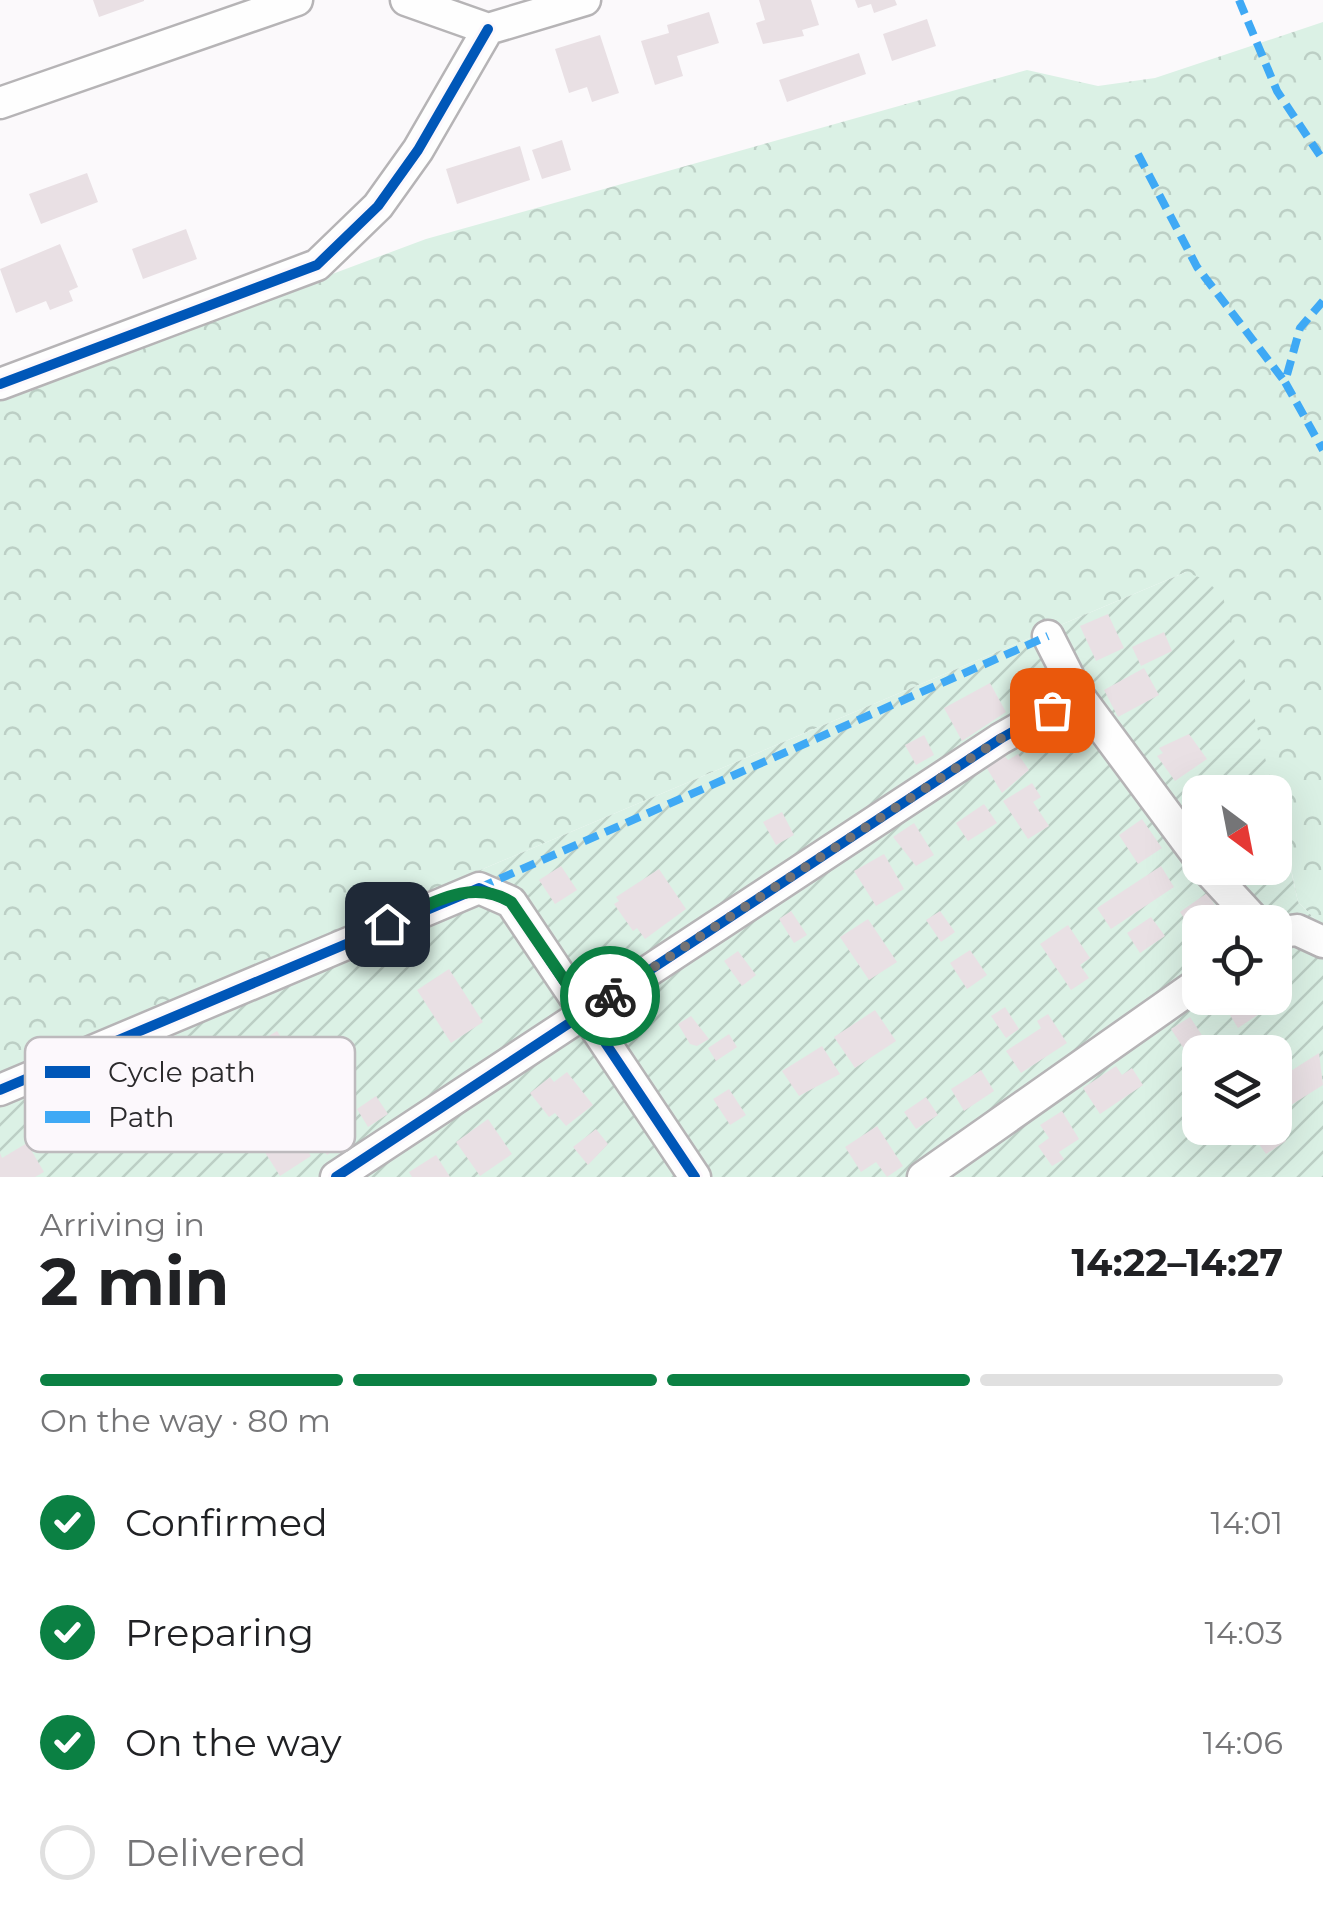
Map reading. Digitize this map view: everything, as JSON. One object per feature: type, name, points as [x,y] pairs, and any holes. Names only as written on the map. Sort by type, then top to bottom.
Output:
[{"type":"street","points":[[0,103],[297,0]]},
{"type":"street","points":[[406,0],[488,29],[584,0]]},
{"type":"street","points":[[0,384],[317,264],[378,206],[418,150],[488,29]]},
{"type":"street","points":[[1048,636],[1078,696],[1182,836]]},
{"type":"street","points":[[336,1177],[1000,739],[1078,696]]},
{"type":"street","points":[[1222,885],[1240,905]]},
{"type":"street","points":[[126,1037],[479,888],[511,902],[695,1177]]},
{"type":"street","points":[[1292,931],[1323,942]]},
{"type":"street","points":[[923,1177],[1182,995]]},
{"type":"street","points":[[0,1090],[25,1079]]},
{"type":"green space","points":[[1323,22],[1323,927],[1298,902],[1292,873],[1292,775],[1268,775],[1186,572],[85,1037],[25,1037],[25,1062],[0,1073],[0,398],[426,239],[1027,70],[1098,86],[1155,78]]},
{"type":"green space","points":[[1186,572],[1206,580],[1223,597],[1270,775],[1182,775],[1182,885],[1292,885],[1292,875],[1298,902],[1323,927],[1323,1177],[0,1177],[0,1073],[25,1062],[25,1152],[355,1152],[355,1037],[85,1037]]},
{"type":"building","points":[[93,0],[144,0],[144,1],[99,17]]},
{"type":"building","points":[[759,0],[811,0],[819,25],[802,30],[804,36],[763,44],[756,23],[765,20]]},
{"type":"building","points":[[855,0],[895,0],[897,5],[874,13],[871,4],[858,8]]},
{"type":"building","points":[[709,12],[719,43],[677,56],[683,76],[655,85],[641,41],[669,33],[667,25]]},
{"type":"building","points":[[927,19],[936,46],[892,61],[883,34]]},
{"type":"building","points":[[600,35],[619,93],[592,102],[587,87],[569,93],[555,49]]},
{"type":"building","points":[[859,53],[866,74],[787,102],[779,80]]},
{"type":"building","points":[[562,140],[571,170],[542,179],[532,150]]},
{"type":"building","points":[[520,146],[530,180],[457,204],[446,169]]},
{"type":"building","points":[[87,173],[98,202],[41,224],[29,194]]},
{"type":"building","points":[[186,229],[197,259],[143,279],[132,249]]},
{"type":"building","points":[[60,244],[78,287],[69,291],[73,301],[50,310],[46,301],[16,313],[0,269]]},
{"type":"building","points":[[1108,614],[1124,648],[1096,661],[1080,626]]},
{"type":"building","points":[[1164,632],[1172,651],[1141,666],[1132,647]]},
{"type":"building","points":[[1144,668],[1159,695],[1118,717],[1104,690]]},
{"type":"building","points":[[990,683],[1006,712],[962,741],[944,708]]},
{"type":"building","points":[[1189,734],[1207,759],[1175,781],[1157,756],[1163,753],[1159,748]]},
{"type":"building","points":[[924,735],[934,755],[916,765],[905,745]]},
{"type":"building","points":[[1001,751],[1008,760],[1018,754],[1029,770],[1002,793],[983,762]]},
{"type":"building","points":[[1032,783],[1041,797],[1033,802],[1049,826],[1028,839],[1003,801]]},
{"type":"building","points":[[984,804],[997,823],[968,841],[956,823]]},
{"type":"building","points":[[782,812],[794,835],[776,845],[763,822]]},
{"type":"building","points":[[1142,819],[1162,848],[1138,864],[1119,835]]},
{"type":"building","points":[[914,823],[934,855],[916,866],[893,837]]},
{"type":"building","points":[[884,854],[904,889],[876,906],[854,871]]},
{"type":"building","points":[[561,866],[577,890],[555,904],[539,880]]},
{"type":"building","points":[[1161,866],[1174,887],[1111,929],[1097,908]]},
{"type":"building","points":[[659,869],[686,909],[645,939],[637,928],[633,931],[614,904],[619,901],[616,897]]},
{"type":"building","points":[[1207,893],[1215,905],[1190,905]]},
{"type":"building","points":[[791,911],[807,935],[794,943],[779,919]]},
{"type":"building","points":[[940,911],[955,932],[941,942],[926,920]]},
{"type":"building","points":[[1151,917],[1165,936],[1140,953],[1127,933]]},
{"type":"building","points":[[868,919],[897,962],[869,980],[840,937]]},
{"type":"building","points":[[1068,925],[1090,958],[1080,965],[1089,978],[1071,990],[1040,944]]},
{"type":"building","points":[[970,950],[987,975],[967,989],[950,963]]},
{"type":"building","points":[[738,951],[756,975],[742,986],[724,961]]},
{"type":"building","points":[[449,969],[483,1022],[451,1043],[417,990]]},
{"type":"building","points":[[1005,1007],[1019,1029],[1006,1038],[991,1016]]},
{"type":"building","points":[[875,1010],[896,1041],[855,1068],[834,1037]]},
{"type":"building","points":[[1048,1014],[1067,1043],[1021,1073],[1006,1051],[1041,1028],[1037,1021]]},
{"type":"building","points":[[1230,1015],[1258,1015],[1238,1028]]},
{"type":"building","points":[[691,1016],[709,1039],[697,1046],[690,1044],[678,1024]]},
{"type":"building","points":[[1190,1017],[1202,1035],[1182,1035],[1182,1046],[1171,1029]]},
{"type":"building","points":[[729,1034],[737,1047],[716,1061],[708,1048]]},
{"type":"building","points":[[822,1046],[840,1074],[799,1096],[782,1071]]},
{"type":"building","points":[[1319,1053],[1323,1085],[1292,1104],[1292,1070]]},
{"type":"building","points":[[1116,1066],[1122,1075],[1132,1068],[1143,1085],[1100,1114],[1083,1088]]},
{"type":"building","points":[[981,1070],[994,1091],[964,1111],[951,1089]]},
{"type":"building","points":[[567,1072],[593,1105],[566,1126],[555,1113],[549,1117],[530,1093],[550,1077],[554,1082]]},
{"type":"building","points":[[729,1089],[746,1115],[730,1125],[713,1099]]},
{"type":"building","points":[[376,1096],[388,1114],[368,1127],[357,1109]]},
{"type":"building","points":[[926,1097],[938,1115],[916,1129],[904,1112]]},
{"type":"building","points":[[1062,1111],[1079,1139],[1059,1152],[1064,1159],[1052,1166],[1038,1146],[1049,1138],[1040,1125]]},
{"type":"building","points":[[488,1119],[512,1154],[480,1176],[456,1142]]},
{"type":"building","points":[[877,1126],[903,1166],[887,1177],[876,1162],[861,1172],[845,1147]]},
{"type":"building","points":[[596,1129],[608,1144],[588,1165],[573,1147]]},
{"type":"building","points":[[25,1144],[25,1152],[32,1152],[44,1172],[35,1177],[0,1177],[0,1153],[2,1158]]},
{"type":"building","points":[[1260,1145],[1280,1145],[1266,1154]]},
{"type":"building","points":[[265,1152],[308,1152],[311,1156],[280,1176]]},
{"type":"building","points":[[436,1155],[450,1177],[412,1177],[409,1172]]},
{"type":"marked path","points":[[1239,0],[1277,91],[1323,160]]},
{"type":"marked path","points":[[1138,154],[1197,267],[1285,382]]},
{"type":"marked path","points":[[1323,301],[1300,328],[1285,382],[1323,450]]},
{"type":"marked path","points":[[479,888],[1048,636]]},
{"type":"cycle path","points":[[0,384],[317,265],[378,206],[418,150],[488,29]]},
{"type":"cycle path","points":[[336,1177],[1000,739],[1078,695]]},
{"type":"cycle path","points":[[126,1037],[479,888],[511,902],[695,1177]]},
{"type":"cycle path","points":[[0,1090],[25,1079]]},
{"type":"way so far","points":[[610,996],[1000,739],[1052,710]]},
{"type":"route","points":[[387,924],[460,893],[479,888],[497,893],[511,902],[586,1012],[610,996]]}]
